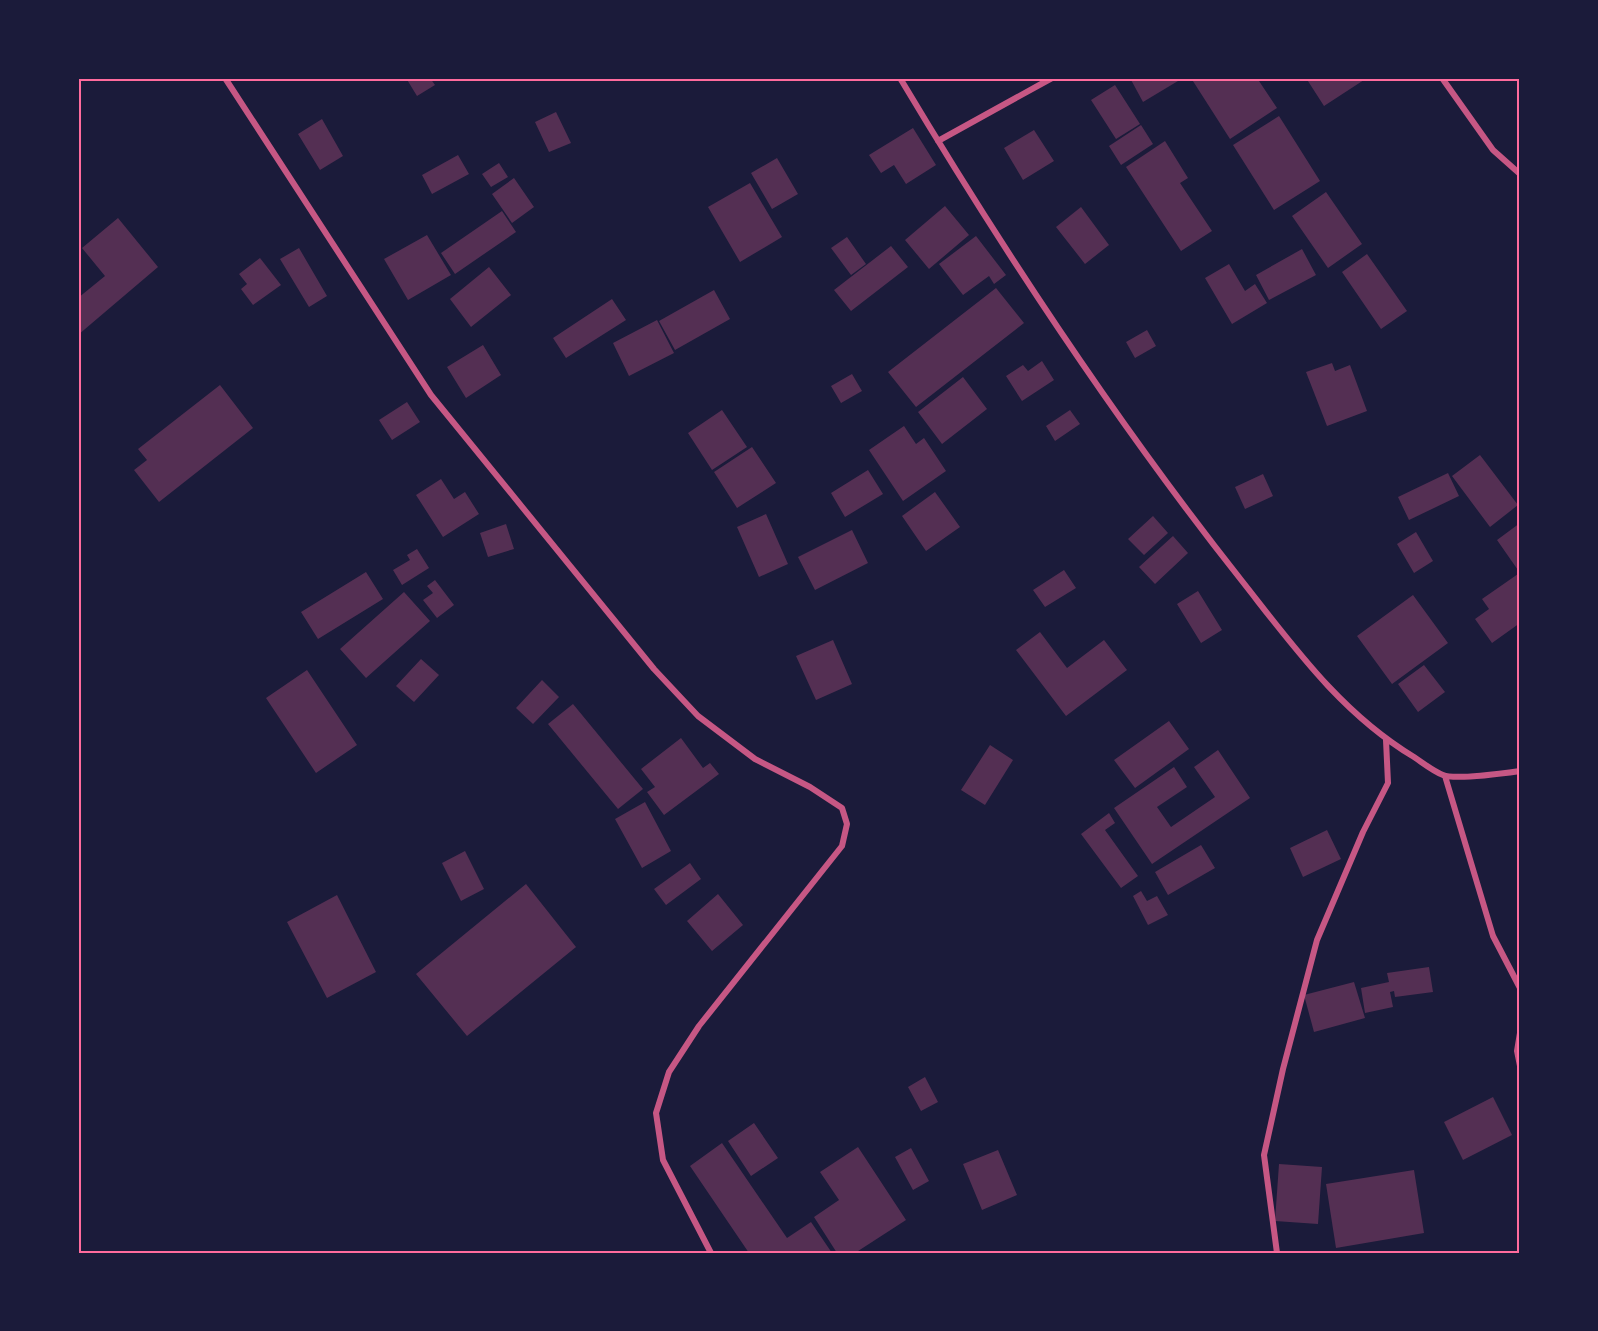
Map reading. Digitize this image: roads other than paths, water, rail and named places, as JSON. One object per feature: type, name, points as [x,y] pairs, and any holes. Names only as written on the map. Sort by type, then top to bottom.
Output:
[{"type":"street","points":[[225,78],[431,394],[654,669],[698,716],[755,759],[810,787],[842,808],[847,824],[842,846],[699,1026],[669,1072],[656,1113],[663,1160],[711,1253]]},
{"type":"street","points":[[900,78],[1047,310],[1184,507],[1301,656],[1345,705],[1386,740],[1445,776],[1520,771]]},
{"type":"street","points":[[938,141],[1052,78]]},
{"type":"street","points":[[1442,78],[1493,150],[1520,174]]},
{"type":"street","points":[[1277,1253],[1264,1155],[1283,1070],[1317,940],[1363,832],[1388,783],[1386,740]]},
{"type":"street","points":[[1445,776],[1493,936],[1520,987]]},
{"type":"street","points":[[1520,1033],[1517,1051],[1520,1066]]},
{"type":"street","points":[[1520,1142],[1520,1165]]}]
